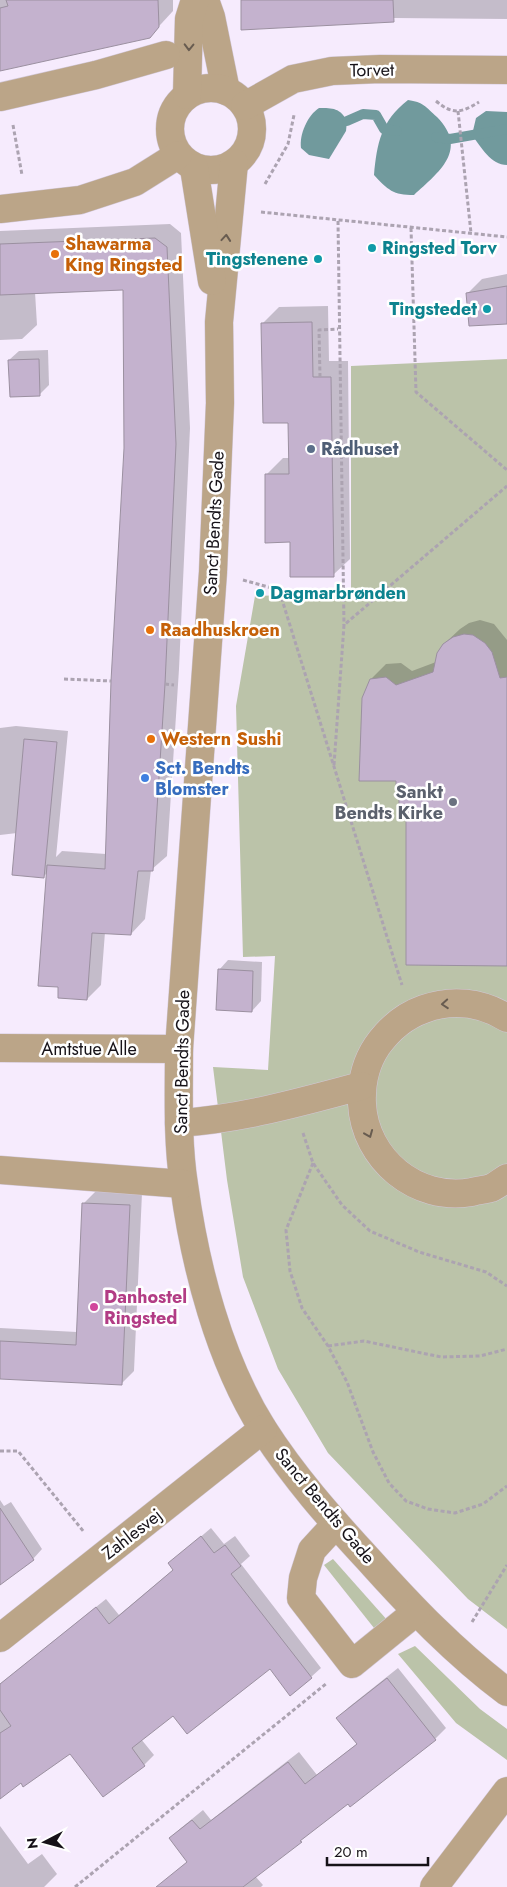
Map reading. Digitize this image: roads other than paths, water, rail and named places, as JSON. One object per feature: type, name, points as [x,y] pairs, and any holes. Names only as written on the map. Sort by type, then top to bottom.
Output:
[{"type":"street","points":[[187,95],[189,19],[195,0]]},
{"type":"street","points":[[205,0],[236,99],[250,118],[252,131],[249,144],[243,155],[234,163],[222,169],[208,171],[186,161],[172,145],[170,134],[170,123],[179,103],[187,95],[206,88],[236,99]]},
{"type":"street","points":[[4,96],[96,75],[166,54]]},
{"type":"street","name":"Torvet","points":[[236,99],[293,79],[332,71],[380,69],[507,70]]},
{"type":"street","points":[[10,208],[80,200],[135,182],[186,161]]},
{"type":"street","name":"Sanct Bendts Gade","points":[[186,161],[219,322]]},
{"type":"street","name":"Sanct Bendts Gade","points":[[234,163],[219,322],[220,403],[213,572],[179,1049],[179,1123],[183,1184],[204,1286],[217,1328],[235,1374],[263,1429],[293,1473],[336,1524],[416,1612],[456,1650],[507,1692]]},
{"type":"street","points":[[507,1018],[493,1009],[466,1002],[437,1004],[411,1014],[387,1032],[370,1057],[361,1086],[363,1119],[375,1149],[397,1174],[426,1189],[458,1194],[490,1188],[507,1178]]},
{"type":"street","name":"Amtstue Alle","points":[[0,1048],[179,1049]]},
{"type":"street","points":[[179,1123],[207,1121],[293,1104],[361,1086]]},
{"type":"street","points":[[0,1170],[183,1184]]},
{"type":"street","name":"Zahlesvej","points":[[0,1638],[263,1429]]},
{"type":"street","points":[[336,1524],[312,1550],[302,1578],[301,1598],[352,1664],[416,1612]]},
{"type":"street","points":[[434,1887],[507,1791]]},
{"type":"waterway","points":[[347,121],[363,114],[376,115],[384,129],[397,131]]},
{"type":"waterway","points":[[436,137],[450,139],[507,129]]},
{"type":"place","name":"Ringsted Torv","points":[[372,248]]},
{"type":"place","name":"Shawarma King Ringsted","points":[[55,254]]},
{"type":"place","name":"Tingstenene","points":[[318,259]]},
{"type":"place","name":"Tingstedet","points":[[487,309]]},
{"type":"place","name":"Rådhuset","points":[[311,449]]},
{"type":"place","name":"Dagmarbrønden","points":[[260,593]]},
{"type":"place","name":"Raadhuskroen","points":[[150,630]]},
{"type":"place","name":"Western Sushi","points":[[151,739]]},
{"type":"place","name":"Sct. Bendts Blomster","points":[[145,778]]},
{"type":"place","name":"Sankt Bendts Kirke","points":[[453,802]]},
{"type":"place","name":"Danhostel Ringsted","points":[[94,1307]]}]
